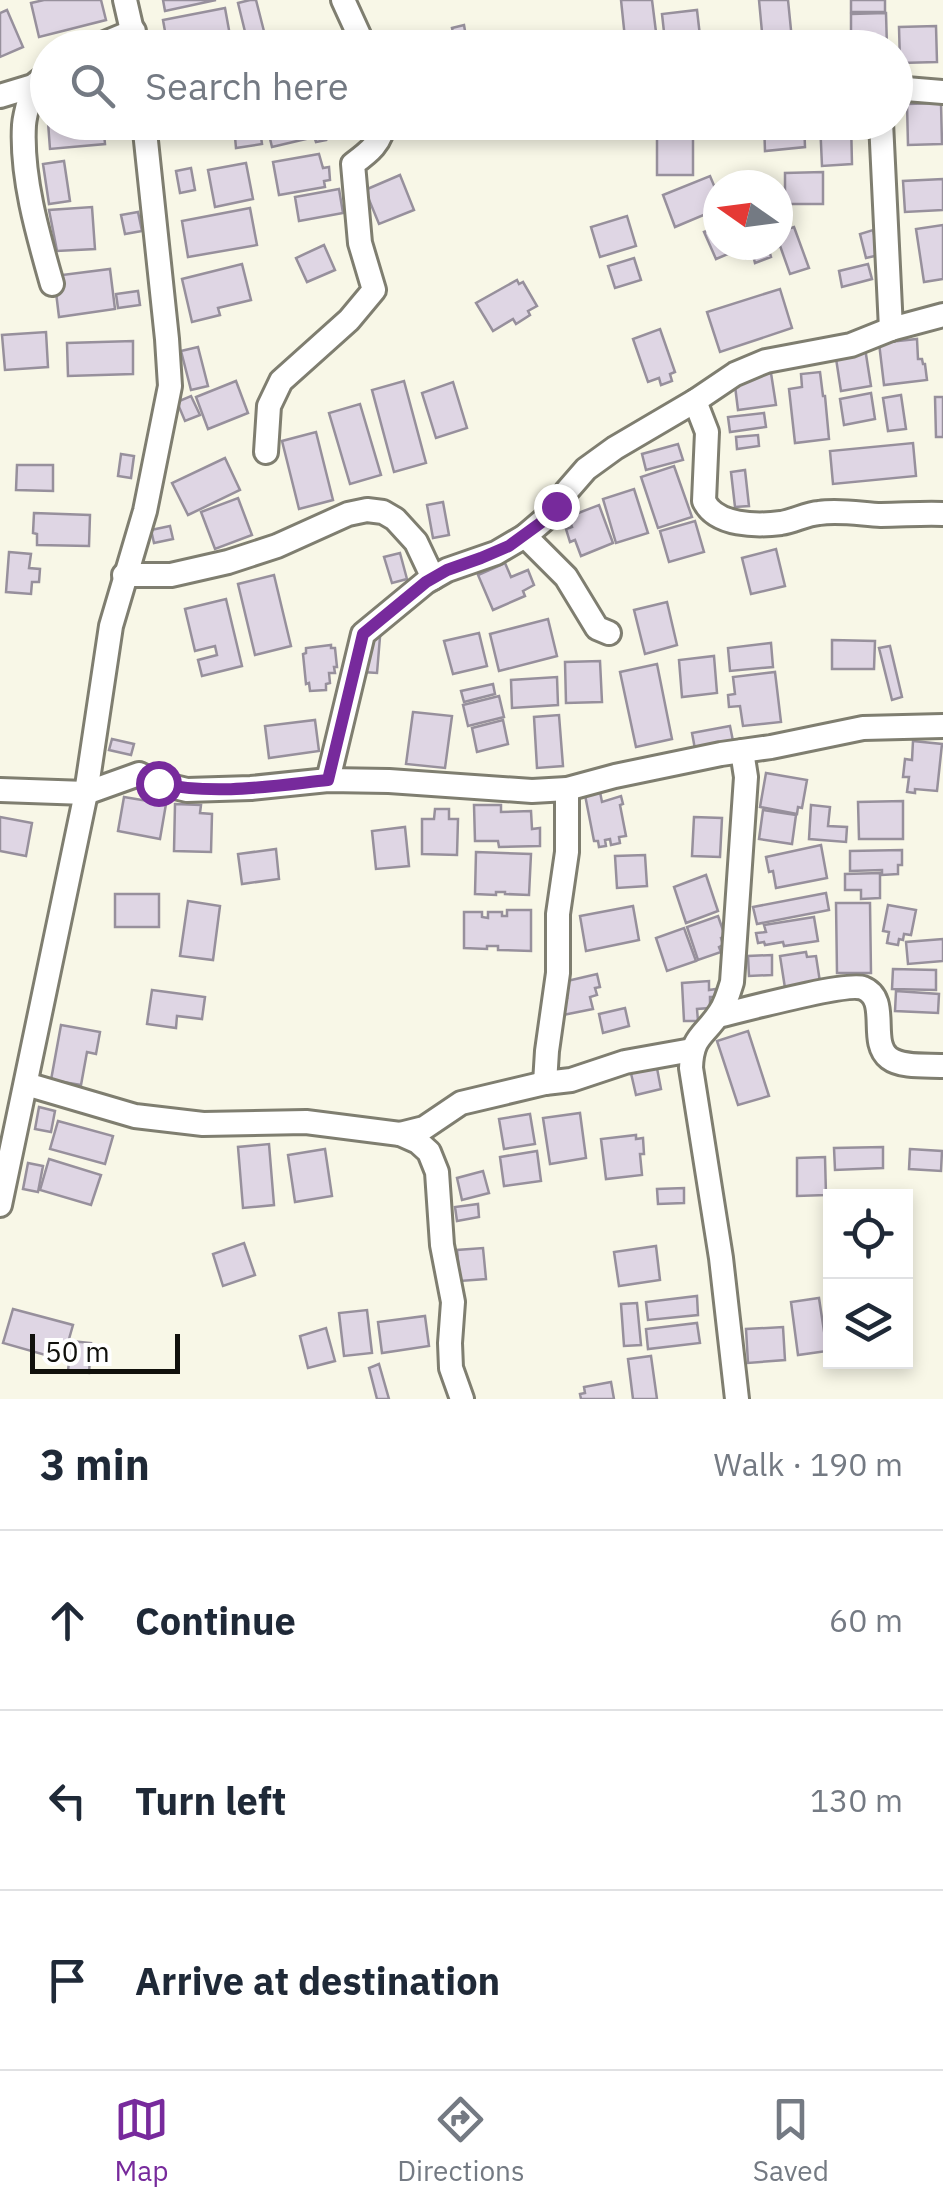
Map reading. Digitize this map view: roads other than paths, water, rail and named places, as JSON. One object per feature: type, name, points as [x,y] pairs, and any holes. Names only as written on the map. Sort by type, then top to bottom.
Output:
[{"type":"street","points":[[126,0],[133,30]]},
{"type":"street","points":[[342,0],[356,30]]},
{"type":"street","points":[[0,96],[30,84]]},
{"type":"street","points":[[913,90],[943,92]]},
{"type":"street","points":[[30,108],[24,125],[24,148],[34,223],[52,284]]},
{"type":"street","points":[[0,1205],[7,1137],[26,1084],[86,793],[111,626],[144,510],[170,386],[146,140]]},
{"type":"street","points":[[266,452],[269,406],[281,381],[349,320],[374,290],[360,243],[353,164],[378,140]]},
{"type":"street","points":[[882,140],[891,329]]},
{"type":"street","points":[[328,780],[363,634],[433,578],[496,553],[525,536],[546,519],[586,469],[735,374],[766,361],[851,345],[943,314]]},
{"type":"street","points":[[695,401],[707,432],[704,501],[718,516],[754,524],[782,523],[818,512],[943,514]]},
{"type":"street","points":[[124,575],[171,575],[228,562],[366,510],[383,512],[395,520],[416,542],[433,578]]},
{"type":"street","points":[[525,536],[566,577],[597,628],[610,632]]},
{"type":"street","points":[[0,790],[86,793],[139,774],[187,790],[328,780],[532,791],[567,789],[615,776],[863,728],[943,726]]},
{"type":"street","points":[[737,1399],[722,1258],[691,1068],[697,1038],[718,1016],[732,982],[746,777],[742,751]]},
{"type":"street","points":[[546,1082],[546,1051],[558,973],[567,789]]},
{"type":"street","points":[[718,1016],[824,992],[862,988],[877,1003],[880,1041],[890,1058],[906,1064],[943,1066]]},
{"type":"street","points":[[400,1134],[424,1128],[461,1103],[546,1082],[571,1080],[625,1062],[692,1050]]},
{"type":"street","points":[[26,1084],[135,1116],[204,1124],[306,1122],[400,1134],[418,1142],[429,1152],[437,1172],[442,1245],[453,1302],[451,1368],[462,1399]]}]
